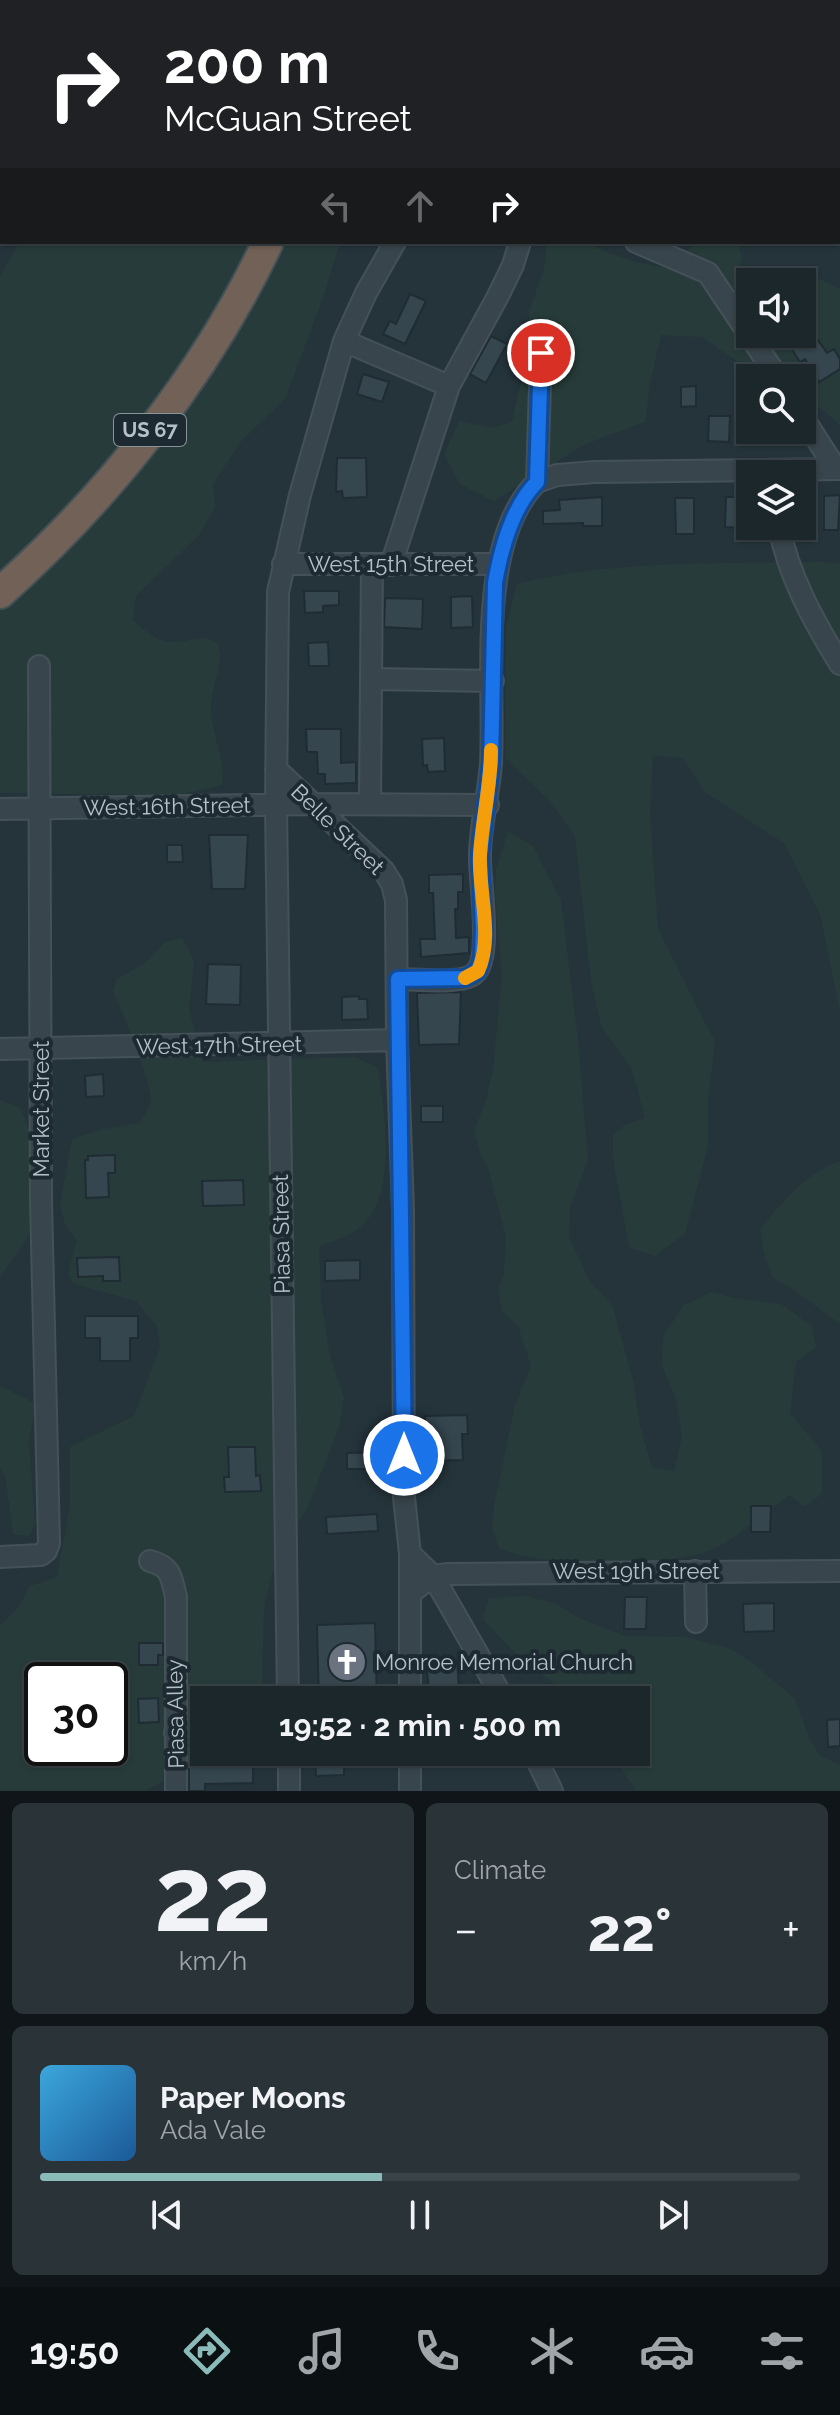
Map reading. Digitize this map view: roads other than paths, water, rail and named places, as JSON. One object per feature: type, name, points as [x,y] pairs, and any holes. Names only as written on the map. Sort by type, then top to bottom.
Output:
[{"type":"highway","name":"US 67","points":[[0,593],[63,532],[137,448],[203,356],[267,244]]},
{"type":"street","name":"Belle Street","points":[[394,244],[344,341],[283,564],[278,592],[276,769],[384,871],[392,884],[398,923],[404,1497],[410,1554],[410,1686]]},
{"type":"street","points":[[370,804],[371,679],[381,565],[449,386],[498,296],[519,244]]},
{"type":"street","points":[[641,244],[708,273],[769,364]]},
{"type":"street","points":[[344,341],[449,386]]},
{"type":"street","points":[[537,482],[541,353]]},
{"type":"street","points":[[816,437],[838,469]]},
{"type":"street","points":[[816,470],[838,469]]},
{"type":"street","points":[[398,979],[465,978],[478,971],[482,958],[480,855],[488,805],[495,583],[498,564],[513,521],[525,497],[537,482],[557,475],[736,472]]},
{"type":"street","points":[[783,540],[806,603],[840,664]]},
{"type":"street","name":"West 15th Street","points":[[283,564],[498,564]]},
{"type":"street","name":"Market Street","points":[[0,1557],[32,1557],[46,1551],[49,1528],[41,1200],[37,808],[39,666]]},
{"type":"street","points":[[371,679],[493,681]]},
{"type":"street","name":"Piasa Street","points":[[276,769],[288,1686]]},
{"type":"street","name":"West 16th Street","points":[[0,809],[314,804],[488,805]]},
{"type":"street","name":"West 17th Street","points":[[0,1049],[397,1040]]},
{"type":"street","points":[[410,1554],[433,1576],[496,1686]]},
{"type":"street","name":"Piasa Alley","points":[[150,1561],[163,1564],[170,1573],[176,1597],[176,1791]]},
{"type":"street","points":[[695,1571],[696,1622]]},
{"type":"street","name":"West 19th Street","points":[[433,1576],[511,1572],[840,1571]]},
{"type":"street","points":[[410,1593],[433,1576]]},
{"type":"street","points":[[175,1733],[190,1732]]},
{"type":"street","points":[[289,1766],[289,1791]]},
{"type":"street","points":[[410,1766],[410,1788]]},
{"type":"street","points":[[540,1766],[552,1791]]},
{"type":"place","name":"Monroe Memorial Church","points":[[347,1662]]}]
